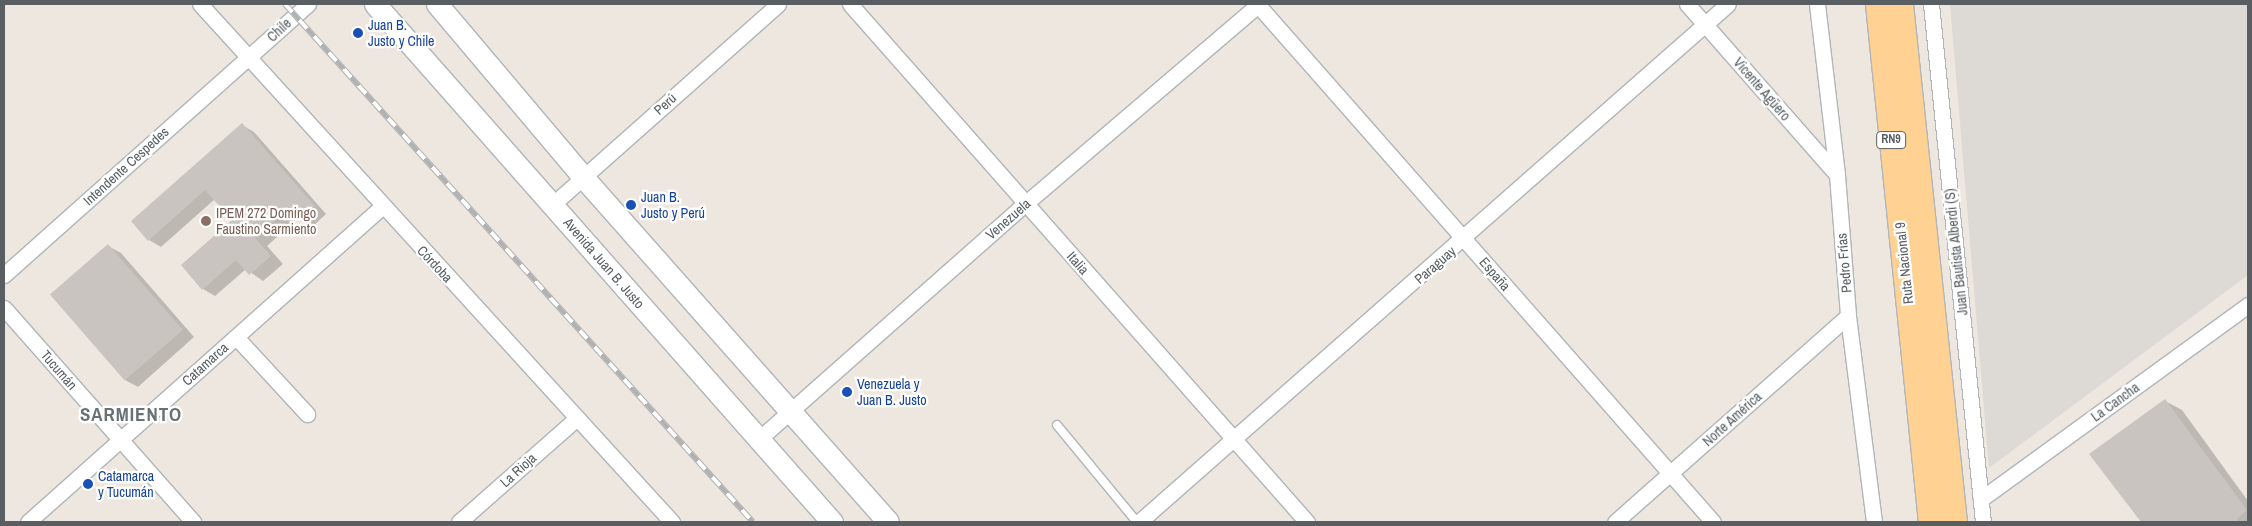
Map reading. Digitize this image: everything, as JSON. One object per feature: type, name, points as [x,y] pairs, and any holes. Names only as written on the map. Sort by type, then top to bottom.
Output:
[{"type":"highway","name":"Ruta Nacional 9","points":[[1878,4],[1931,522]]},
{"type":"highway","name":"Ruta Nacional 9","points":[[1900,4],[1954,522]]},
{"type":"main road","name":"Avenida Juan B. Justo","points":[[375,4],[832,522]]},
{"type":"main road","points":[[437,4],[583,177],[888,522]]},
{"type":"street","name":"Córdoba","points":[[200,4],[382,207],[672,522]]},
{"type":"street","name":"Chile","points":[[249,58],[308,4]]},
{"type":"street","name":"Perú","points":[[552,204],[778,4]]},
{"type":"street","name":"Italia","points":[[850,4],[1307,522]]},
{"type":"street","name":"Venezuela","points":[[759,440],[1026,203],[1258,4]]},
{"type":"street","name":"España","points":[[1258,4],[1713,522]]},
{"type":"street","name":"Vicente Agüero","points":[[1686,4],[1837,175]]},
{"type":"street","name":"Paraguay","points":[[1138,522],[1464,240],[1728,4]]},
{"type":"street","name":"Pedro Frías","points":[[1817,4],[1837,175],[1848,316],[1874,522]]},
{"type":"street","name":"Juan Bautista Alberdi (S)","points":[[1931,4],[1984,522]]},
{"type":"street","name":"Intendente Cespedes","points":[[4,275],[249,58]]},
{"type":"street","name":"Catamarca","points":[[28,522],[382,207]]},
{"type":"street","name":"La Cancha","points":[[1981,500],[2248,305]]},
{"type":"street","name":"Tucumán","points":[[4,308],[193,522]]},
{"type":"street","name":"Norte América","points":[[1615,522],[1848,316]]},
{"type":"street","points":[[236,337],[307,414]]},
{"type":"street","name":"La Rioja","points":[[459,522],[577,418]]},
{"type":"lane","points":[[1057,425],[1138,522]]},
{"type":"shaded area","points":[[1950,4],[2248,4],[2248,275],[1989,468]]},
{"type":"building","points":[[242,123],[315,206],[299,220],[289,208],[255,238],[271,256],[249,275],[236,260],[202,290],[181,265],[232,220],[205,190],[148,241],[131,221]]},
{"type":"building","points":[[108,244],[183,330],[125,381],[50,295]]},
{"type":"building","points":[[2165,399],[2247,510],[2237,519],[2238,522],[2141,522],[2089,454]]},
{"type":"railway","points":[[285,4],[753,522]]},
{"type":"place","name":"Juan B. Justo y Chile","points":[[358,33]]},
{"type":"place","name":"Juan B. Justo y Perú","points":[[631,205]]},
{"type":"place","name":"IPEM 272 Domingo Faustino Sarmiento","points":[[206,221]]},
{"type":"place","name":"Venezuela y Juan B. Justo","points":[[847,392]]},
{"type":"place","name":"Catamarca y Tucumán","points":[[88,484]]},
{"type":"district","name":"SARMIENTO","points":[[131,415]]}]
